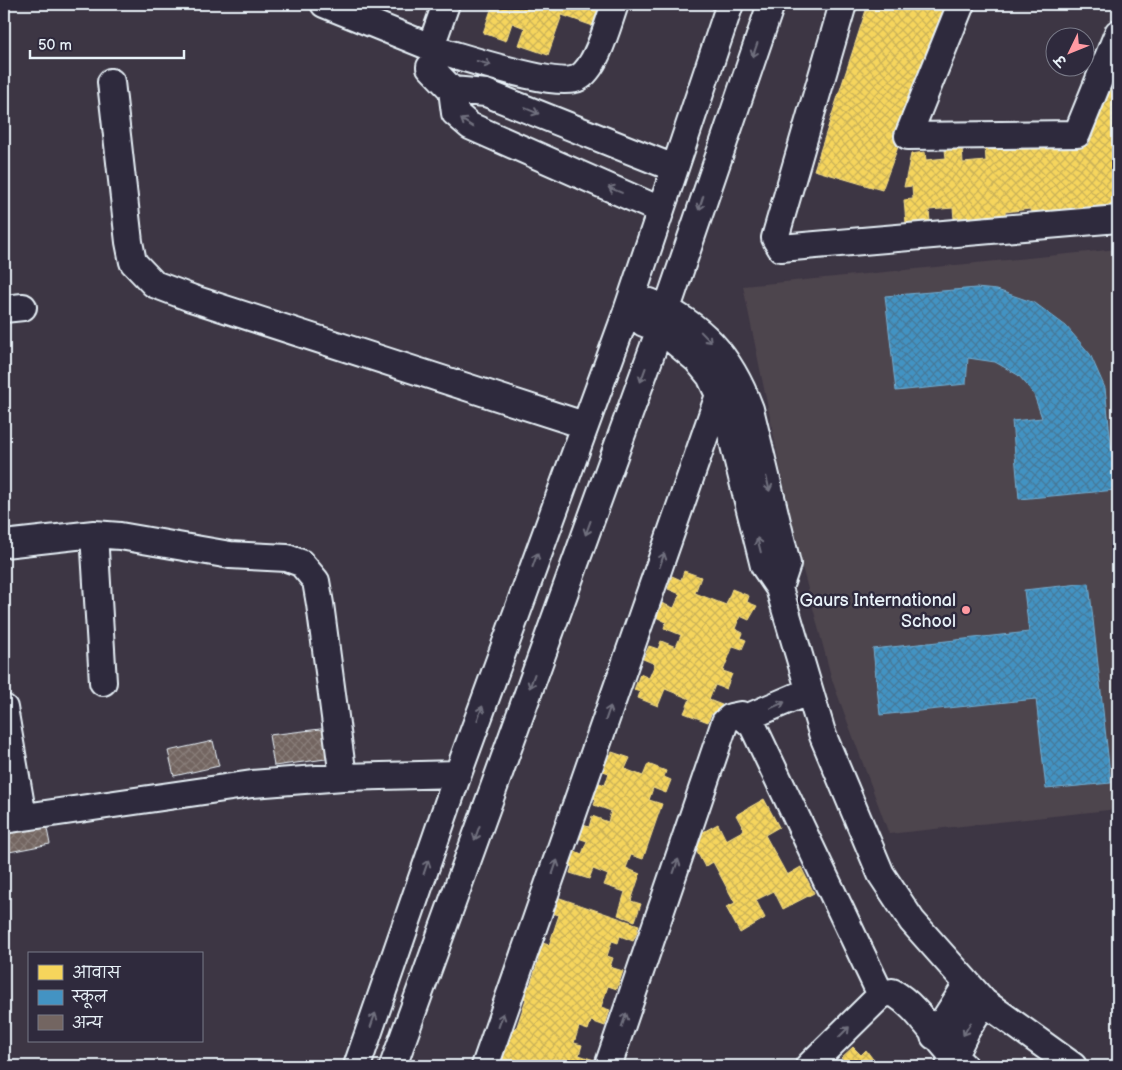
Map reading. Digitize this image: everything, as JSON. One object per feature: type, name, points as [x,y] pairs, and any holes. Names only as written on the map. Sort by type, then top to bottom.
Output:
[{"type":"street","points":[[324,4],[432,52],[554,82],[578,78],[593,64],[615,4]]},
{"type":"street","points":[[446,4],[432,52],[452,90],[455,113],[470,126],[660,210]]},
{"type":"street","points":[[357,1066],[458,774],[629,305],[730,4]]},
{"type":"street","points":[[393,1066],[663,319],[771,4]]},
{"type":"street","points":[[843,4],[775,238],[781,248],[1118,219]]},
{"type":"street","points":[[961,4],[908,136],[1077,134],[1118,32]]},
{"type":"street","points":[[111,82],[129,242],[133,262],[154,284],[191,298],[584,425]]},
{"type":"street","points":[[452,90],[486,93],[674,168]]},
{"type":"street","points":[[629,305],[663,319],[700,330],[728,363],[741,386],[750,408],[787,564],[779,588]]},
{"type":"street","points":[[663,319],[710,376],[719,395],[728,421],[764,566],[779,588],[823,736],[881,874],[912,921],[975,993],[1073,1066]]},
{"type":"street","points":[[485,1066],[719,395]]},
{"type":"street","points":[[4,544],[94,534],[120,536],[230,555],[287,558],[301,563],[316,581],[343,777]]},
{"type":"street","points":[[94,534],[103,682]]},
{"type":"street","points":[[746,718],[809,691]]},
{"type":"street","points":[[4,708],[13,819],[252,784],[343,777],[458,774]]},
{"type":"street","points":[[608,1066],[725,722],[731,717],[741,715],[753,726],[859,953],[881,995]]},
{"type":"street","points":[[810,1066],[881,995],[892,992],[898,996],[934,1036],[955,1063]]},
{"type":"street","points":[[934,1036],[975,993]]},
{"type":"street","points":[[955,1063],[975,993]]},
{"type":"shaded area","name":"Gaurs International School","points":[[1118,249],[1118,809],[889,834],[832,680],[795,540],[743,286]]},
{"type":"building: आवास","points":[[493,4],[600,4],[593,26],[562,15],[548,55],[519,45],[525,28],[512,23],[506,41],[483,33]]},
{"type":"building: आवास","points":[[868,4],[951,4],[882,190],[814,170]]},
{"type":"building: आवास","points":[[1118,67],[1118,215],[1032,223],[1030,209],[1005,212],[1007,226],[972,229],[971,217],[954,219],[953,208],[929,210],[931,233],[907,235],[904,200],[913,199],[912,186],[904,187],[911,154],[925,152],[926,160],[946,158],[945,150],[962,148],[963,163],[986,161],[985,146],[1089,145]]},
{"type":"building: आवास","points":[[684,571],[701,577],[695,593],[726,605],[732,589],[749,596],[747,602],[757,606],[749,620],[740,616],[735,629],[743,633],[741,638],[746,640],[742,649],[733,646],[723,671],[732,674],[726,689],[715,685],[709,700],[722,705],[717,716],[711,714],[708,722],[684,713],[690,699],[665,689],[658,706],[638,698],[640,692],[634,690],[640,674],[649,678],[655,664],[643,659],[649,646],[658,649],[661,641],[676,647],[681,635],[664,628],[666,622],[656,617],[661,603],[674,608],[680,594],[668,589],[672,576],[681,580]]},
{"type":"building: आवास","points":[[612,752],[630,758],[625,769],[643,776],[648,764],[666,771],[664,777],[671,780],[666,793],[653,788],[649,800],[662,804],[643,859],[631,855],[626,868],[640,874],[631,901],[641,904],[635,921],[618,915],[625,892],[604,885],[608,875],[593,869],[589,879],[570,873],[572,867],[565,864],[570,849],[582,854],[587,841],[575,837],[580,824],[589,827],[592,816],[608,822],[611,811],[594,805],[596,799],[589,796],[594,781],[605,785],[609,773],[597,769],[602,755],[609,758]]},
{"type":"building: आवास","points":[[764,799],[779,827],[765,835],[787,875],[801,867],[814,893],[783,909],[774,891],[756,900],[765,918],[740,933],[726,907],[735,903],[713,862],[705,867],[690,839],[718,824],[726,840],[744,830],[736,815]]},
{"type":"building: आवास","points":[[551,895],[639,925],[636,935],[633,941],[620,936],[618,943],[612,941],[607,956],[613,958],[610,967],[623,971],[617,989],[608,986],[601,1007],[610,1010],[605,1026],[591,1021],[588,1030],[579,1027],[574,1043],[582,1045],[579,1055],[594,1060],[592,1066],[494,1066],[507,1026],[516,1029],[526,999],[517,996],[521,983],[530,986],[539,959],[530,957],[536,941],[549,945],[559,915],[546,911]]},
{"type":"building: आवास","points":[[853,1047],[861,1055],[866,1050],[878,1066],[849,1066],[841,1058]]},
{"type":"building: स्कूल","points":[[976,288],[997,290],[1035,303],[1066,326],[1090,354],[1105,388],[1116,490],[1019,499],[1012,421],[1042,418],[1034,395],[1027,385],[1018,375],[995,362],[968,358],[966,384],[896,391],[885,296]]},
{"type":"building: स्कूल","points":[[1089,583],[1111,783],[1046,789],[1036,699],[880,715],[873,649],[1029,632],[1024,590]]},
{"type":"building: अन्य","points":[[329,728],[333,758],[274,766],[269,735]]},
{"type":"building: अन्य","points":[[213,741],[219,766],[174,776],[168,751]]},
{"type":"building: अन्य","points":[[45,819],[50,844],[4,853],[4,827]]},
{"type":"place","name":"Gaurs International School","points":[[966,610]]}]
